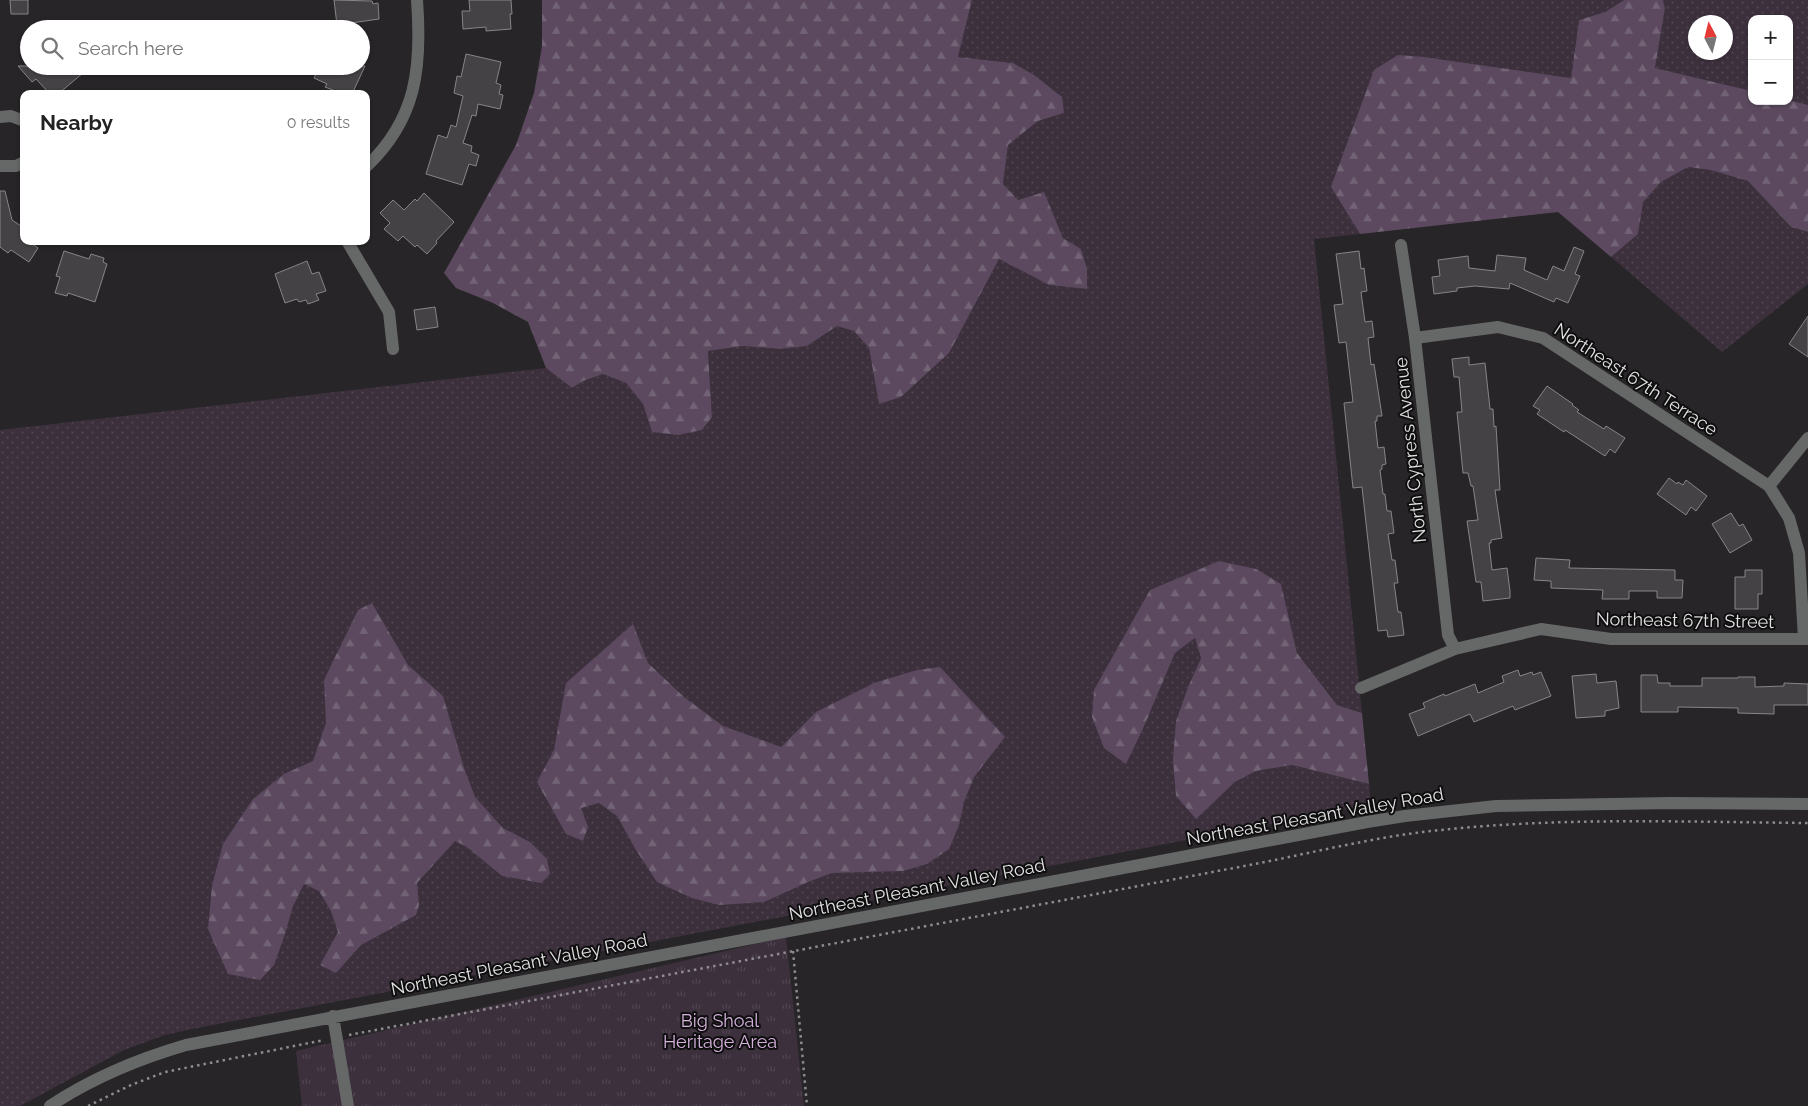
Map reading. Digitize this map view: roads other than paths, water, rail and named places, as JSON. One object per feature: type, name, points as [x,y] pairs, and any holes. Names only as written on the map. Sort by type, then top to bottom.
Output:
[{"type":"street","points":[[370,163],[389,143],[403,120],[411,99],[417,75],[420,37],[417,0]]},
{"type":"street","points":[[0,117],[10,116],[20,120]]},
{"type":"street","points":[[0,166],[7,167],[20,164]]},
{"type":"street","points":[[349,245],[388,312],[393,349]]},
{"type":"street","name":"North Cypress Avenue","points":[[1401,245],[1415,338],[1448,635],[1455,649]]},
{"type":"street","name":"Northeast 67th Terrace","points":[[1415,338],[1498,328],[1543,338],[1768,486]]},
{"type":"street","points":[[1806,639],[1800,553],[1789,518],[1768,486],[1808,438]]},
{"type":"street","name":"Northeast 67th Street","points":[[1361,688],[1455,649],[1541,629],[1611,639],[1806,639]]},
{"type":"street","name":"Northeast Pleasant Valley Road","points":[[50,1106],[109,1073],[159,1052],[186,1045],[1405,816],[1496,806],[1671,803],[1808,804]]},
{"type":"street","points":[[333,1016],[348,1106]]},
{"type":"park label","name":"Big Shoal Heritage Area","points":[[720,1030]]}]
